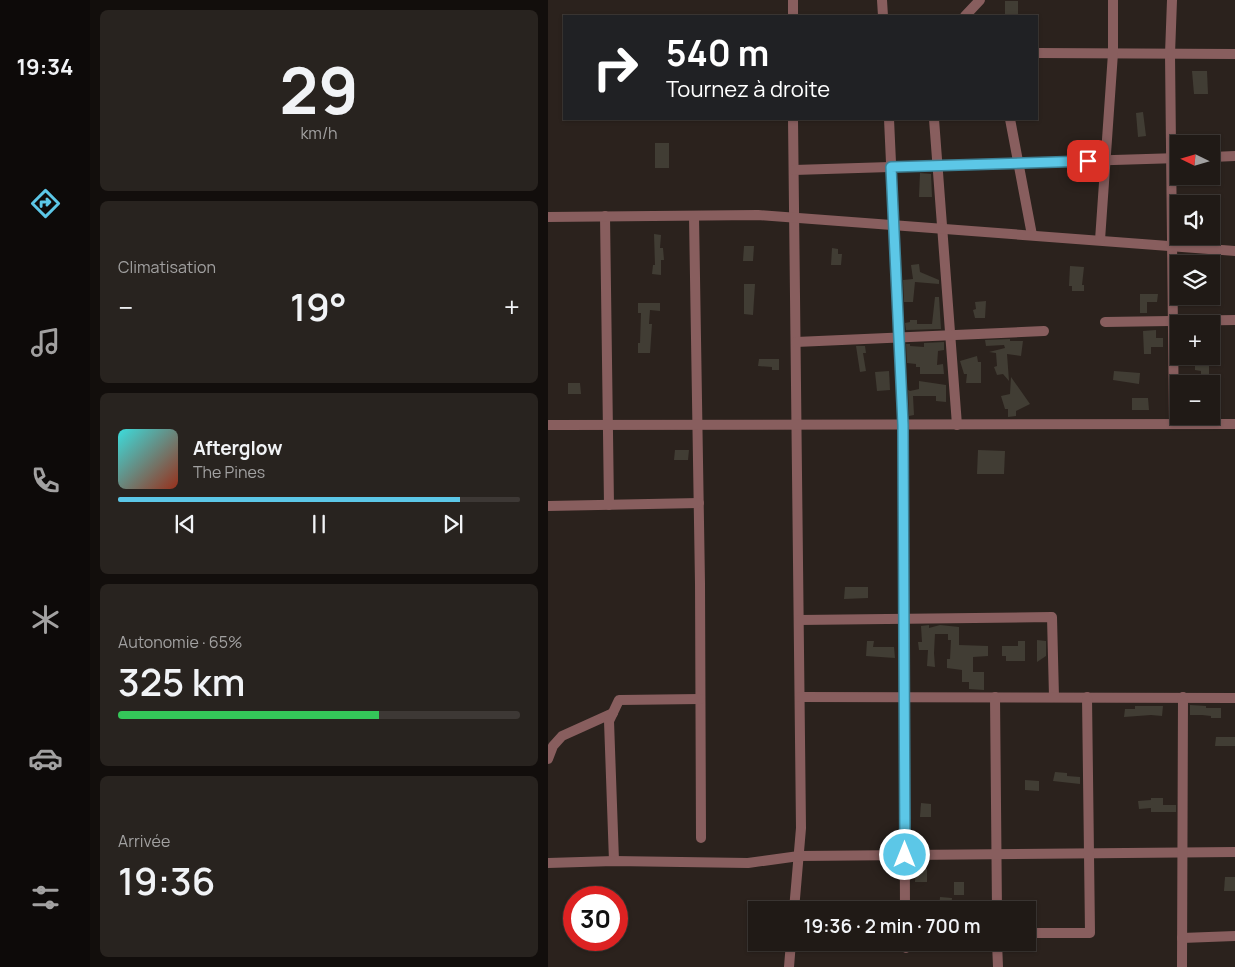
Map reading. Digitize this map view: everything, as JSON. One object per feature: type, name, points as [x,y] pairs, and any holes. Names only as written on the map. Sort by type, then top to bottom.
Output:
[{"type":"street","points":[[793,0],[793,15]]},
{"type":"street","points":[[882,0],[883,15]]},
{"type":"street","points":[[966,15],[980,0]]},
{"type":"street","points":[[1100,240],[1113,53],[1113,0]]},
{"type":"street","points":[[1172,0],[1170,54],[1174,135]]},
{"type":"street","points":[[1038,53],[1236,54]]},
{"type":"street","points":[[793,120],[802,828],[795,901]]},
{"type":"street","points":[[889,120],[903,425],[905,901]]},
{"type":"street","points":[[934,120],[956,425]]},
{"type":"street","points":[[1010,120],[1032,236]]},
{"type":"street","points":[[1220,156],[1236,156]]},
{"type":"street","points":[[794,170],[1170,158]]},
{"type":"street","points":[[1173,315],[1172,246],[1174,185]]},
{"type":"street","points":[[548,217],[758,215],[1236,250]]},
{"type":"street","points":[[605,216],[610,505]]},
{"type":"street","points":[[694,216],[699,503],[701,838]]},
{"type":"street","points":[[1220,320],[1236,320]]},
{"type":"street","points":[[1105,322],[1170,321]]},
{"type":"street","points":[[796,342],[1044,331]]},
{"type":"street","points":[[548,425],[1170,424]]},
{"type":"street","points":[[1220,424],[1236,424]]},
{"type":"street","points":[[548,506],[699,503]]},
{"type":"street","points":[[799,620],[1052,617],[1054,697]]},
{"type":"street","points":[[800,697],[1236,698]]},
{"type":"street","points":[[995,697],[997,901]]},
{"type":"street","points":[[1036,933],[1090,933],[1088,697]]},
{"type":"street","points":[[1182,967],[1184,698]]},
{"type":"street","points":[[614,861],[608,721],[619,700],[700,699]]},
{"type":"street","points":[[548,759],[553,746],[562,736],[613,713]]},
{"type":"street","points":[[548,863],[614,861],[748,862],[799,856],[1236,852]]},
{"type":"street","points":[[1182,938],[1236,936]]},
{"type":"street","points":[[789,967],[791,951]]},
{"type":"street","points":[[997,951],[998,967]]},
{"type":"building","points":[[1005,1],[1018,1],[1018,14],[1005,15]]},
{"type":"building","points":[[1192,71],[1207,71],[1208,94],[1194,94]]},
{"type":"building","points":[[1143,112],[1146,136],[1138,137],[1136,113]]},
{"type":"building","points":[[655,143],[669,143],[669,168],[655,168]]},
{"type":"building","points":[[920,173],[931,174],[932,197],[919,197]]},
{"type":"building","points":[[654,234],[661,235],[660,248],[663,248],[664,260],[661,260],[661,275],[652,274],[653,265],[655,265]]},
{"type":"building","points":[[744,246],[754,246],[753,261],[743,261]]},
{"type":"building","points":[[832,248],[838,249],[838,254],[842,254],[841,265],[831,265]]},
{"type":"building","points":[[919,264],[920,272],[939,280],[939,284],[915,282],[913,302],[904,302],[903,280],[913,279],[911,265]]},
{"type":"building","points":[[1070,266],[1084,267],[1082,285],[1084,285],[1084,291],[1072,291],[1072,286],[1069,286]]},
{"type":"building","points":[[744,284],[755,284],[753,315],[744,314]]},
{"type":"building","points":[[1140,294],[1158,294],[1157,302],[1147,302],[1147,313],[1140,313]]},
{"type":"building","points":[[935,297],[939,297],[941,329],[906,330],[905,323],[910,322],[910,320],[917,320],[917,324],[932,324]]},
{"type":"building","points":[[986,301],[985,318],[975,318],[973,310],[976,309],[975,302]]},
{"type":"building","points":[[638,303],[660,303],[660,311],[650,310],[649,324],[652,324],[650,353],[638,353],[641,313],[638,313]]},
{"type":"building","points":[[1156,330],[1156,338],[1163,338],[1163,347],[1151,347],[1151,354],[1144,354],[1143,331]]},
{"type":"building","points":[[1010,339],[1010,341],[1023,341],[1021,356],[1007,354],[1009,381],[1003,374],[997,375],[994,367],[997,366],[996,353],[989,352],[1005,348],[1004,345],[986,346],[985,340]]},
{"type":"building","points":[[944,342],[944,350],[938,351],[937,365],[943,364],[944,374],[920,374],[920,367],[916,367],[916,364],[907,363],[906,344],[924,347],[924,343]]},
{"type":"building","points":[[856,346],[865,346],[866,353],[863,353],[866,371],[860,372]]},
{"type":"building","points":[[977,356],[978,362],[981,362],[981,383],[966,383],[967,374],[964,374],[960,361]]},
{"type":"building","points":[[759,359],[779,359],[779,370],[772,370],[772,367],[758,366]]},
{"type":"building","points":[[1195,365],[1209,365],[1209,374],[1201,375],[1201,371],[1195,370]]},
{"type":"building","points":[[889,371],[890,390],[877,391],[875,372]]},
{"type":"building","points":[[1114,371],[1140,373],[1139,384],[1113,380]]},
{"type":"building","points":[[1011,377],[1030,404],[1016,411],[1016,416],[1008,417],[1008,409],[1005,409],[1001,396],[1010,394]]},
{"type":"building","points":[[919,381],[946,385],[946,402],[936,401],[936,396],[913,396],[914,415],[909,416],[908,390],[919,389]]},
{"type":"building","points":[[568,383],[580,383],[581,394],[568,394]]},
{"type":"building","points":[[1132,398],[1148,398],[1149,410],[1132,410]]},
{"type":"building","points":[[675,450],[689,450],[688,460],[674,460]]},
{"type":"building","points":[[978,450],[1005,451],[1004,474],[977,474]]},
{"type":"building","points":[[845,587],[868,587],[868,598],[844,599]]},
{"type":"building","points":[[929,625],[929,628],[940,625],[959,627],[959,645],[988,646],[988,656],[973,657],[973,672],[984,672],[984,690],[969,689],[969,682],[962,682],[962,670],[947,668],[947,659],[950,659],[951,640],[948,640],[948,634],[935,634],[935,667],[927,666],[928,650],[919,650],[918,642],[922,642],[921,626]]},
{"type":"building","points":[[1037,640],[1046,641],[1046,656],[1037,662]]},
{"type":"building","points":[[867,641],[874,641],[873,647],[894,647],[895,658],[866,656]]},
{"type":"building","points":[[1018,641],[1025,641],[1025,661],[1006,661],[1006,656],[1002,656],[1002,646],[1018,646]]},
{"type":"building","points":[[1190,705],[1221,708],[1221,718],[1190,715]]},
{"type":"building","points":[[1135,706],[1163,706],[1162,716],[1124,717],[1125,709],[1135,709]]},
{"type":"building","points":[[1216,737],[1236,737],[1236,746],[1215,746]]},
{"type":"building","points":[[1055,772],[1067,773],[1067,776],[1080,777],[1080,784],[1053,781]]},
{"type":"building","points":[[1025,780],[1039,781],[1039,791],[1025,790]]},
{"type":"building","points":[[1151,798],[1163,798],[1163,805],[1176,805],[1176,812],[1151,812],[1151,808],[1139,809],[1138,801],[1151,800]]},
{"type":"building","points":[[921,803],[931,804],[931,817],[920,817]]},
{"type":"building","points":[[916,869],[927,869],[927,882],[915,882]]},
{"type":"building","points":[[1225,877],[1236,877],[1236,891],[1224,891]]},
{"type":"building","points":[[954,882],[964,882],[964,895],[954,895]]},
{"type":"building","points":[[940,897],[952,898],[952,901],[940,901]]},
{"type":"route","points":[[905,855],[903,425],[891,167],[1088,161]]}]
